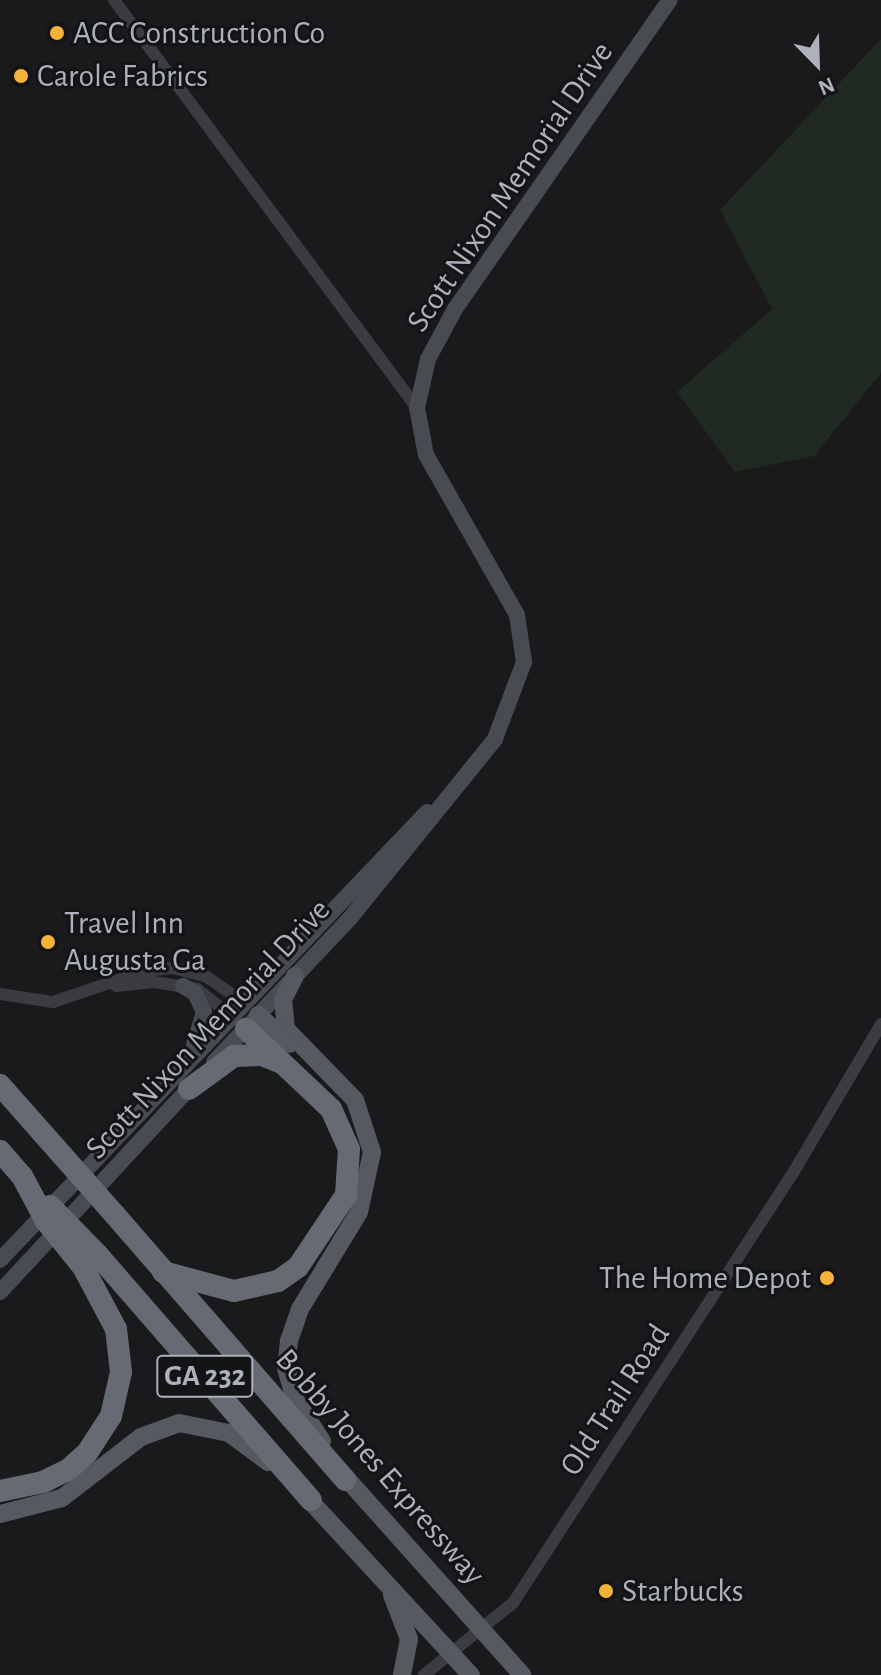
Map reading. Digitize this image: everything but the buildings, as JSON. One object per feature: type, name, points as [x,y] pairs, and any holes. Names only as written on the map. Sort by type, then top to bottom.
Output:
[{"type":"highway","points":[[163,1272],[219,1289],[263,1287],[298,1267],[333,1219],[350,1183],[346,1137],[331,1109],[245,1020]]},
{"type":"highway","points":[[179,1084],[234,1056],[262,1055],[287,1066]]},
{"type":"highway","name":"Bobby Jones Expressway","points":[[0,1085],[345,1480]]},
{"type":"highway","points":[[0,1151],[22,1176],[46,1221],[90,1261],[116,1329],[121,1372],[111,1416],[87,1453],[68,1470],[43,1482],[0,1491]]},
{"type":"highway","name":"GA 232","points":[[90,1261],[311,1500]]},
{"type":"main road","name":"Scott Nixon Memorial Drive","points":[[0,1260],[245,1020],[295,976],[381,883],[495,739],[524,662],[517,615],[426,455],[417,408],[428,359],[455,309],[670,0]]},
{"type":"main road","name":"Scott Nixon Memorial Drive","points":[[243,1002],[423,815],[447,797]]},
{"type":"main road","points":[[295,976],[283,1000],[286,1029],[355,1100],[372,1152],[359,1212],[300,1309],[286,1368],[295,1399],[345,1480]]},
{"type":"main road","points":[[179,1084],[203,1022],[199,999],[183,986]]},
{"type":"main road","points":[[243,1002],[245,1020],[341,1092],[362,1123],[372,1152]]},
{"type":"main road","name":"Scott Nixon Memorial Drive","points":[[0,1292],[179,1084]]},
{"type":"main road","points":[[0,1514],[47,1505],[87,1481],[141,1437],[189,1423],[241,1439],[311,1500]]},
{"type":"main road","name":"Bobby Jones Expressway","points":[[345,1480],[522,1675]]},
{"type":"main road","name":"GA 232","points":[[311,1500],[471,1675]]},
{"type":"main road","points":[[384,1578],[408,1628],[402,1675]]},
{"type":"street","points":[[114,0],[417,408]]},
{"type":"street","points":[[105,988],[144,971],[172,968],[207,977],[243,1002]]},
{"type":"street","points":[[0,994],[41,1003],[105,988],[154,982],[183,986],[210,997],[245,1020]]},
{"type":"street","name":"Old Trail Road","points":[[424,1675],[483,1632],[513,1603],[875,1048],[881,1024]]},
{"type":"shaded area","points":[[881,39],[881,373],[814,456],[735,472],[677,392],[772,309],[720,210]]},
{"type":"place","name":"ACC Construction Co","points":[[57,33]]},
{"type":"place","name":"Carole Fabrics","points":[[21,76]]},
{"type":"place","name":"Travel Inn Augusta Ga","points":[[48,942]]},
{"type":"place","name":"The Home Depot","points":[[827,1278]]},
{"type":"place","name":"Starbucks","points":[[606,1591]]}]
